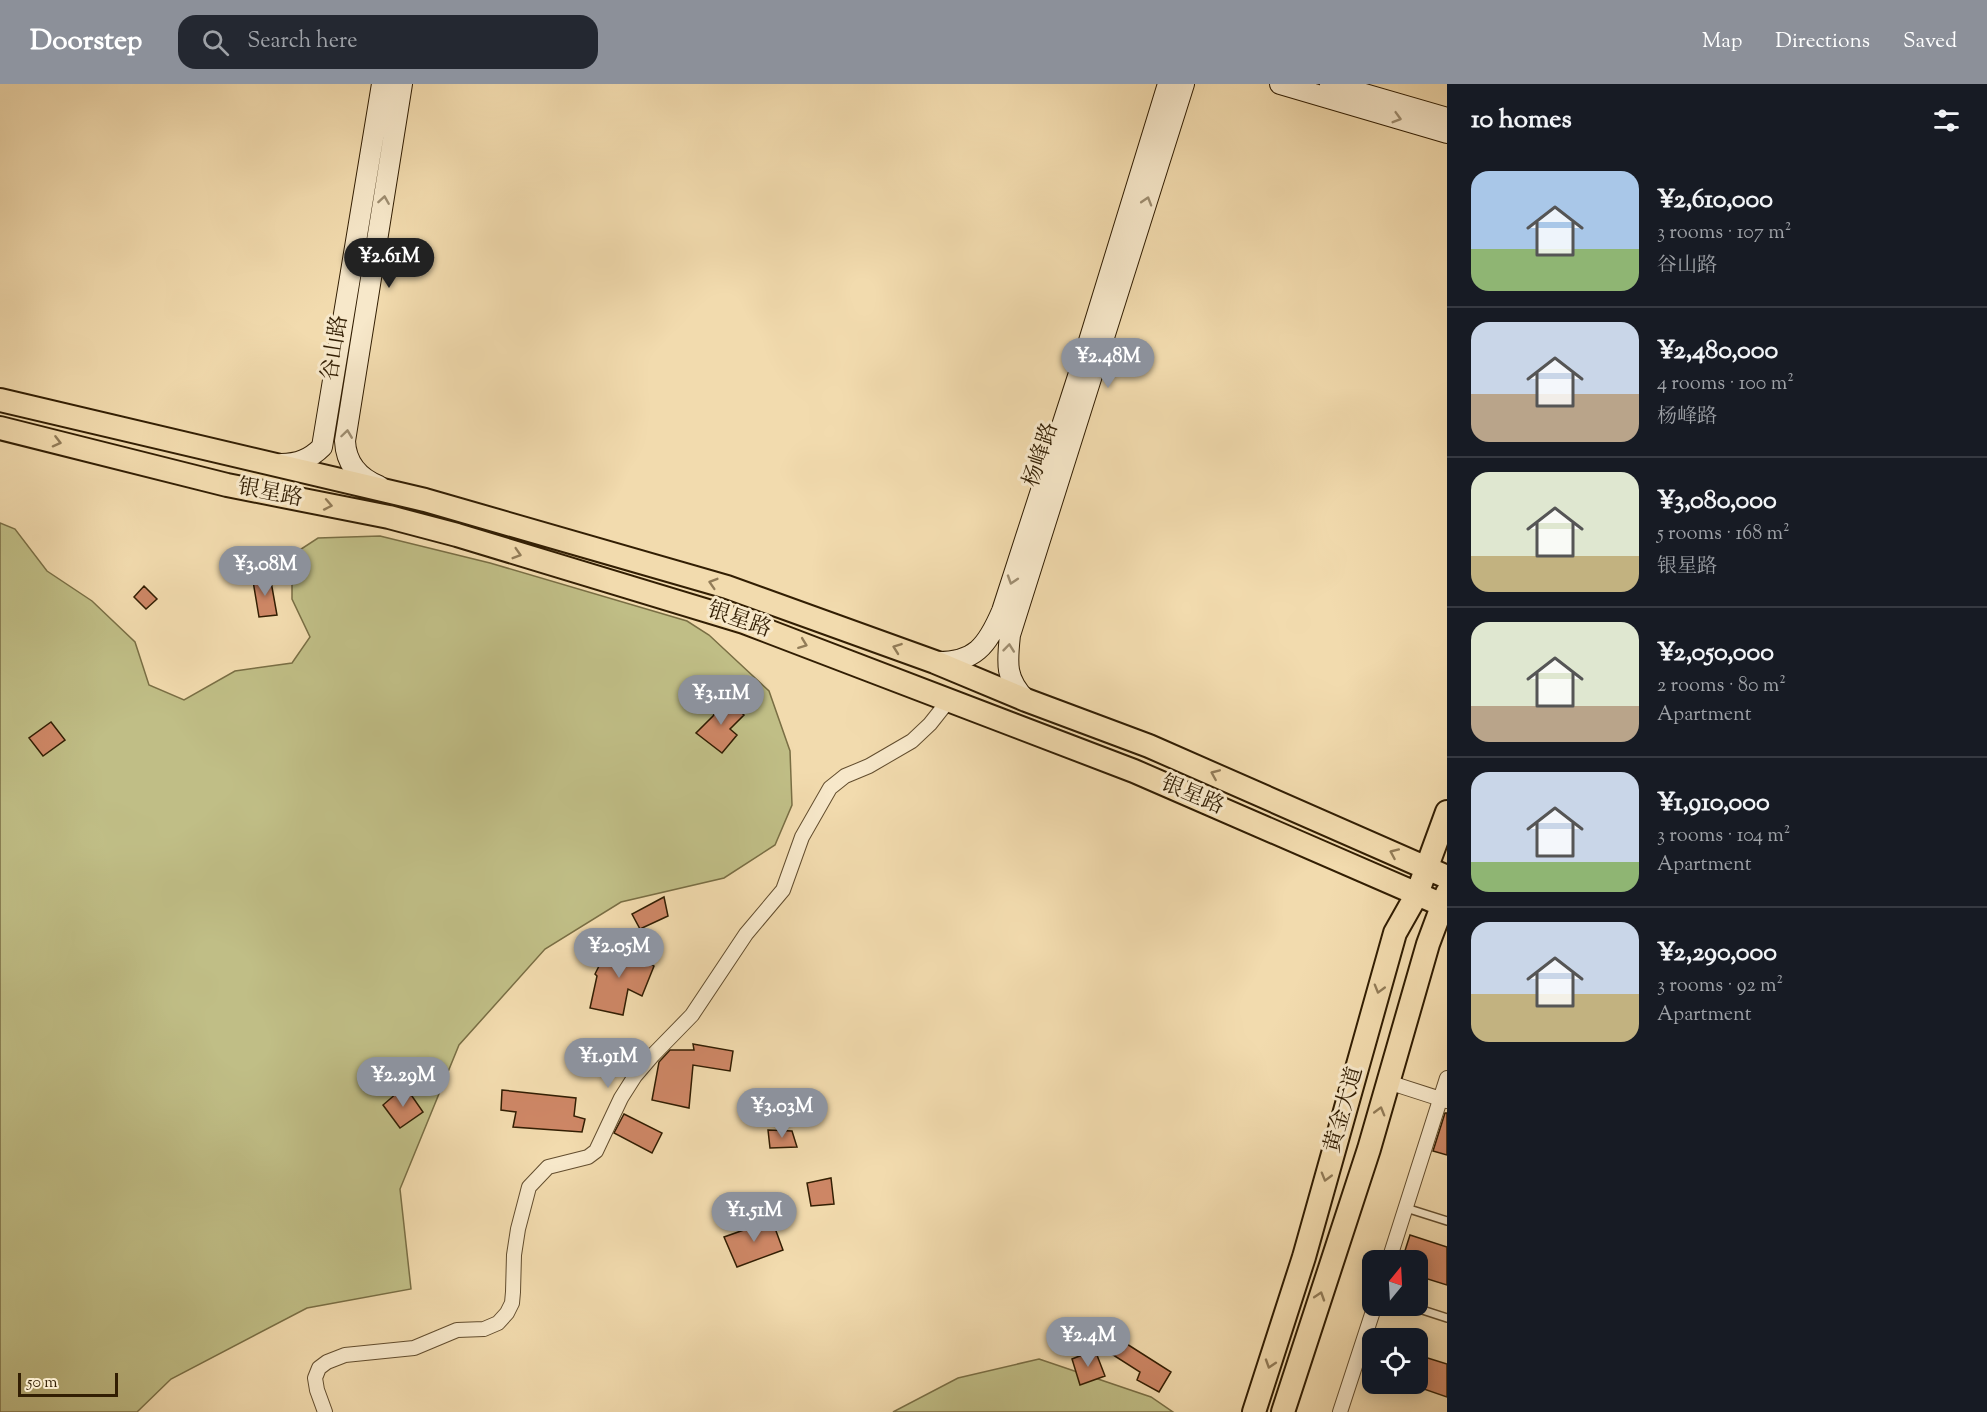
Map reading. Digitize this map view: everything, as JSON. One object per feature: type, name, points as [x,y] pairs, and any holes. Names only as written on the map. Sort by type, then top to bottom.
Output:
[{"type":"main road","name":"谷山路","points":[[271,464],[294,464],[314,455],[322,447],[382,84]]},
{"type":"main road","name":"谷山路","points":[[390,491],[372,483],[356,471],[346,452],[345,441],[402,84]]},
{"type":"main road","name":"杨峰路","points":[[935,662],[957,661],[968,658],[978,651],[988,639],[1002,611],[1081,367],[1168,84]]},
{"type":"main road","name":"杨峰路","points":[[1026,700],[1017,691],[1008,670],[1010,635],[1184,84]]},
{"type":"main road","points":[[1280,84],[1447,133]]},
{"type":"main road","points":[[1330,84],[1447,118]]},
{"type":"main road","name":"银星路","points":[[0,400],[390,491],[538,531],[727,587],[935,662],[1220,776],[1437,872]]},
{"type":"main road","name":"银星路","points":[[0,428],[227,485],[389,517],[457,535],[733,618],[1143,774],[1417,894],[1446,902]]},
{"type":"main road","name":"黄金大道","points":[[1254,1412],[1304,1257],[1395,933],[1417,894],[1437,872],[1447,812]]},
{"type":"main road","name":"黄金大道","points":[[1284,1412],[1369,1149],[1428,944],[1446,902]]},
{"type":"street","points":[[325,1412],[315,1378],[319,1368],[327,1362],[345,1355],[414,1348],[457,1330],[484,1329],[498,1323],[507,1313],[512,1303],[514,1255],[518,1229],[529,1187],[548,1167],[588,1157],[596,1151],[621,1098],[635,1076],[692,1015],[746,934],[783,890],[802,837],[830,788],[845,776],[869,766],[912,741],[930,724],[949,700]]},
{"type":"street","points":[[1392,1250],[1444,1100],[1447,1078]]},
{"type":"street","points":[[1388,1082],[1444,1100]]},
{"type":"street","points":[[1340,1412],[1371,1316]]},
{"type":"lane","points":[[1406,1208],[1447,1221]]},
{"type":"lane","points":[[1428,1312],[1447,1318]]},
{"type":"shaded area","points":[[0,523],[15,529],[47,571],[92,601],[135,642],[149,685],[184,700],[235,671],[292,663],[310,637],[292,599],[292,555],[318,538],[380,536],[490,563],[687,621],[709,635],[769,691],[790,751],[792,805],[775,845],[724,878],[621,902],[545,949],[459,1045],[400,1189],[411,1289],[307,1308],[171,1379],[137,1412],[0,1412]]},
{"type":"shaded area","points":[[1039,1359],[1151,1397],[1173,1412],[893,1412],[958,1378]]},
{"type":"building","points":[[270,576],[277,615],[259,617],[253,581]]},
{"type":"building","points":[[144,586],[157,599],[146,609],[134,597]]},
{"type":"building","points":[[725,698],[744,715],[730,729],[737,735],[722,753],[696,733],[713,716]]},
{"type":"building","points":[[51,722],[65,740],[43,756],[29,738]]},
{"type":"building","points":[[664,897],[668,916],[640,929],[632,914]]},
{"type":"building","points":[[611,942],[654,966],[642,996],[628,989],[623,1015],[590,1008],[597,976],[595,974]]},
{"type":"building","points":[[693,1044],[733,1051],[730,1071],[693,1065],[689,1108],[652,1100],[659,1062],[670,1050],[694,1050]]},
{"type":"building","points":[[405,1086],[423,1112],[400,1128],[383,1105]]},
{"type":"building","points":[[502,1090],[576,1098],[574,1116],[585,1119],[582,1132],[513,1127],[516,1112],[501,1110]]},
{"type":"building","points":[[1445,1113],[1447,1113],[1447,1155],[1433,1151]]},
{"type":"building","points":[[624,1114],[662,1133],[652,1153],[614,1133]]},
{"type":"building","points":[[768,1130],[792,1131],[797,1147],[770,1148]]},
{"type":"building","points":[[831,1178],[834,1204],[811,1206],[807,1183]]},
{"type":"building","points":[[772,1220],[783,1250],[737,1267],[724,1237]]},
{"type":"building","points":[[1410,1235],[1447,1247],[1447,1285],[1428,1279],[1428,1250],[1405,1250]]},
{"type":"building","points":[[1119,1339],[1171,1372],[1159,1392],[1137,1380],[1140,1372],[1110,1353]]},
{"type":"building","points":[[1095,1350],[1105,1376],[1080,1385],[1072,1359]]},
{"type":"building","points":[[1428,1358],[1447,1364],[1447,1397],[1428,1390]]}]
